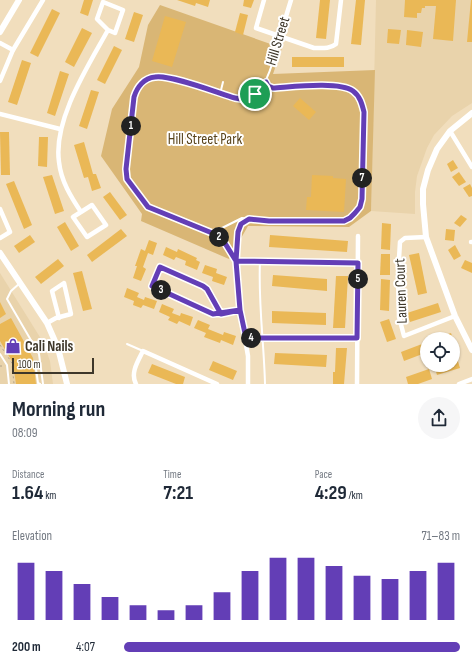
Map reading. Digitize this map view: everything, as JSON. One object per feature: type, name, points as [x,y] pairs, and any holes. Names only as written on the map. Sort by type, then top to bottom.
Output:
[{"type":"street","points":[[0,32],[19,0]]},
{"type":"street","points":[[0,81],[13,50],[43,0]]},
{"type":"street","points":[[264,0],[256,28],[314,48],[327,48],[333,46],[337,40],[341,0]]},
{"type":"street","name":"Hill Street","points":[[280,36],[291,0]]},
{"type":"street","points":[[103,2],[123,10],[115,33],[108,30],[97,19],[103,2]]},
{"type":"street","points":[[81,212],[70,194],[59,163],[58,147],[60,129],[80,82],[108,30]]},
{"type":"street","points":[[0,43],[13,50]]},
{"type":"street","points":[[472,113],[450,131],[437,149],[428,170],[423,204],[426,237],[455,316],[472,350]]},
{"type":"street","points":[[0,114],[60,129]]},
{"type":"street","points":[[450,131],[472,167]]},
{"type":"street","points":[[92,206],[106,225],[87,237],[73,217],[81,212],[92,206]]},
{"type":"street","points":[[0,209],[10,232],[0,238]]},
{"type":"street","points":[[357,384],[358,236]]},
{"type":"street","name":"Lauren Court","points":[[426,237],[405,238],[400,242],[398,275],[399,317],[404,336],[455,316]]},
{"type":"street","points":[[0,252],[47,323],[58,348],[66,384]]},
{"type":"street","points":[[236,261],[358,263]]},
{"type":"street","name":"Hill Street","points":[[236,261],[240,310],[246,338],[248,384]]},
{"type":"street","points":[[221,314],[207,289],[160,267],[152,286],[213,314],[221,314],[240,310]]},
{"type":"street","points":[[47,323],[72,314],[64,283],[52,291],[58,318]]},
{"type":"street","points":[[246,338],[357,338]]},
{"type":"street","points":[[136,384],[133,378],[133,373],[143,350],[217,384]]},
{"type":"street","points":[[459,384],[471,381]]},
{"type":"lane","name":"Hill Street","points":[[236,261],[223,240],[217,235],[148,207],[127,179],[126,169],[134,97],[136,91],[144,81],[150,78],[163,76],[235,98],[241,99],[248,97],[255,94],[266,82],[280,36]]},
{"type":"lane","points":[[220,94],[223,82]]},
{"type":"lane","name":"Hill Street","points":[[205,231],[222,228],[242,218],[291,221],[344,221],[350,218],[360,207],[362,199],[364,112],[362,104],[354,92],[342,86],[273,88],[268,86],[266,82]]},
{"type":"lane","name":"Hill Street","points":[[236,261],[238,232],[241,224],[249,219]]},
{"type":"lane","points":[[260,261],[259,291],[264,338],[265,384]]},
{"type":"lane","points":[[21,282],[11,291],[7,299],[39,354],[43,384]]},
{"type":"lane","points":[[127,344],[143,350]]},
{"type":"lane","points":[[1,356],[7,365],[10,384]]},
{"type":"lane","points":[[35,362],[38,383],[40,384]]},
{"type":"shaded area","points":[[376,0],[472,0],[472,103],[452,116],[434,135],[427,148],[417,176],[415,214],[371,211]]},
{"type":"shaded area","points":[[0,273],[43,342],[50,361],[53,384],[0,384]]},
{"type":"green space","name":"Hill Street Park","points":[[160,5],[282,48],[273,74],[375,70],[371,211],[349,227],[248,226],[229,259],[141,221],[142,214],[101,156],[112,109],[139,67],[148,25]]},
{"type":"building","points":[[84,0],[93,0],[88,16],[80,13]]},
{"type":"building","points":[[177,0],[210,0],[208,7],[196,3],[195,6]]},
{"type":"building","points":[[244,0],[254,0],[251,8],[243,6]]},
{"type":"building","points":[[320,0],[330,0],[326,39],[316,38]]},
{"type":"building","points":[[356,0],[365,0],[361,45],[351,44]]},
{"type":"building","points":[[405,0],[456,0],[453,41],[433,39],[436,6],[425,6],[425,8],[422,8],[421,13],[417,13],[417,18],[404,17]]},
{"type":"building","points":[[471,0],[472,42],[467,42]]},
{"type":"building","points":[[52,9],[60,13],[38,57],[30,53]]},
{"type":"building","points":[[134,12],[143,15],[134,42],[125,39]]},
{"type":"building","points":[[240,13],[248,15],[243,35],[235,32]]},
{"type":"building","points":[[165,16],[186,22],[172,67],[152,61]]},
{"type":"building","points":[[82,28],[92,33],[74,67],[65,62]]},
{"type":"building","points":[[388,29],[401,30],[399,44],[387,43]]},
{"type":"building","points":[[407,30],[423,32],[421,47],[406,45]]},
{"type":"building","points":[[114,46],[122,50],[105,84],[97,80]]},
{"type":"building","points":[[292,57],[344,57],[344,67],[292,67]]},
{"type":"building","points":[[22,60],[31,63],[17,105],[8,102]]},
{"type":"building","points":[[60,71],[69,74],[55,116],[47,113]]},
{"type":"building","points":[[91,90],[99,92],[87,129],[79,126]]},
{"type":"building","points":[[300,98],[316,112],[309,120],[293,106]]},
{"type":"building","points":[[0,132],[9,132],[10,175],[1,175]]},
{"type":"building","points":[[39,137],[48,137],[47,167],[38,166]]},
{"type":"building","points":[[84,142],[93,174],[96,174],[101,188],[92,191],[88,177],[84,178],[74,145]]},
{"type":"building","points":[[453,160],[458,168],[451,172],[447,164]]},
{"type":"building","points":[[459,172],[466,182],[459,186],[452,177]]},
{"type":"building","points":[[52,175],[64,211],[55,214],[43,177]]},
{"type":"building","points":[[312,175],[333,176],[333,178],[346,179],[344,212],[306,210],[307,197],[311,197]]},
{"type":"building","points":[[14,181],[32,225],[24,229],[6,184]]},
{"type":"building","points":[[470,184],[472,188],[472,196],[469,197],[463,188]]},
{"type":"building","points":[[110,192],[127,215],[120,220],[103,197]]},
{"type":"building","points":[[461,215],[467,219],[460,227],[454,223]]},
{"type":"building","points":[[65,222],[79,246],[71,251],[57,227]]},
{"type":"building","points":[[382,223],[391,224],[390,250],[381,249]]},
{"type":"building","points":[[121,229],[127,236],[92,262],[87,255]]},
{"type":"building","points":[[446,229],[455,230],[454,241],[445,240]]},
{"type":"building","points":[[30,235],[35,242],[19,253],[14,246]]},
{"type":"building","points":[[270,235],[348,241],[347,252],[269,247]]},
{"type":"building","points":[[149,240],[157,243],[153,255],[148,253],[143,267],[146,269],[141,281],[133,278],[137,266],[135,266],[141,249],[145,251]]},
{"type":"building","points":[[455,245],[461,256],[454,260],[448,250]]},
{"type":"building","points":[[166,247],[177,252],[178,249],[197,258],[196,260],[200,262],[197,270],[185,265],[186,261],[176,257],[174,260],[163,255]]},
{"type":"building","points":[[419,253],[427,293],[418,295],[409,255]]},
{"type":"building","points":[[381,254],[390,254],[390,275],[380,275]]},
{"type":"building","points":[[58,259],[64,266],[41,284],[35,277]]},
{"type":"building","points":[[465,260],[472,263],[472,273],[461,268]]},
{"type":"building","points":[[205,265],[217,269],[216,273],[227,277],[224,285],[212,281],[213,277],[202,273]]},
{"type":"building","points":[[82,271],[92,309],[83,311],[73,273]]},
{"type":"building","points":[[273,275],[327,279],[327,291],[272,286]]},
{"type":"building","points":[[336,276],[348,276],[345,328],[333,328]]},
{"type":"building","points":[[381,279],[390,280],[389,311],[380,310]]},
{"type":"building","points":[[127,288],[139,293],[137,297],[144,300],[145,297],[157,301],[154,309],[143,305],[141,308],[133,305],[134,301],[124,297]]},
{"type":"building","points":[[0,302],[6,314],[0,318]]},
{"type":"building","points":[[438,303],[441,312],[410,322],[407,313]]},
{"type":"building","points":[[162,304],[174,309],[172,313],[180,316],[181,313],[193,317],[190,326],[179,321],[177,324],[168,320],[170,317],[159,312]]},
{"type":"building","points":[[272,311],[326,313],[326,325],[272,323]]},
{"type":"building","points":[[11,318],[33,358],[36,384],[16,384],[13,363],[0,341],[0,324]]},
{"type":"building","points":[[389,319],[396,339],[387,342],[380,322]]},
{"type":"building","points":[[198,320],[210,325],[208,329],[223,335],[224,332],[236,336],[233,345],[221,340],[220,343],[204,337],[206,333],[194,328]]},
{"type":"building","points":[[420,345],[420,355],[404,361],[401,352]]},
{"type":"building","points":[[336,348],[347,348],[344,384],[333,384]]},
{"type":"building","points":[[275,353],[327,355],[326,367],[274,364]]},
{"type":"building","points":[[213,361],[237,371],[233,380],[209,370]]},
{"type":"building","points":[[152,364],[185,377],[183,384],[176,384],[148,373]]},
{"type":"building","points":[[420,372],[430,372],[432,379],[418,384],[408,384],[406,377]]},
{"type":"building","points":[[436,372],[447,372],[437,375]]},
{"type":"place","name":"Cali Nails","points":[[13,346]]},
{"type":"route","points":[[255,94],[241,99],[235,98],[163,76],[156,76],[144,81],[136,91],[134,97],[126,169],[127,179],[148,207],[217,235],[223,240],[236,261],[240,310],[221,314],[213,314],[152,286],[160,267],[203,286],[207,289],[221,314],[240,310],[246,338],[357,338],[358,263],[236,261],[238,232],[241,224],[249,219],[269,221],[337,222],[350,218],[360,207],[362,199],[364,112],[362,104],[359,97],[354,92],[348,88],[335,85],[273,88],[268,86],[266,82],[255,94]]}]
